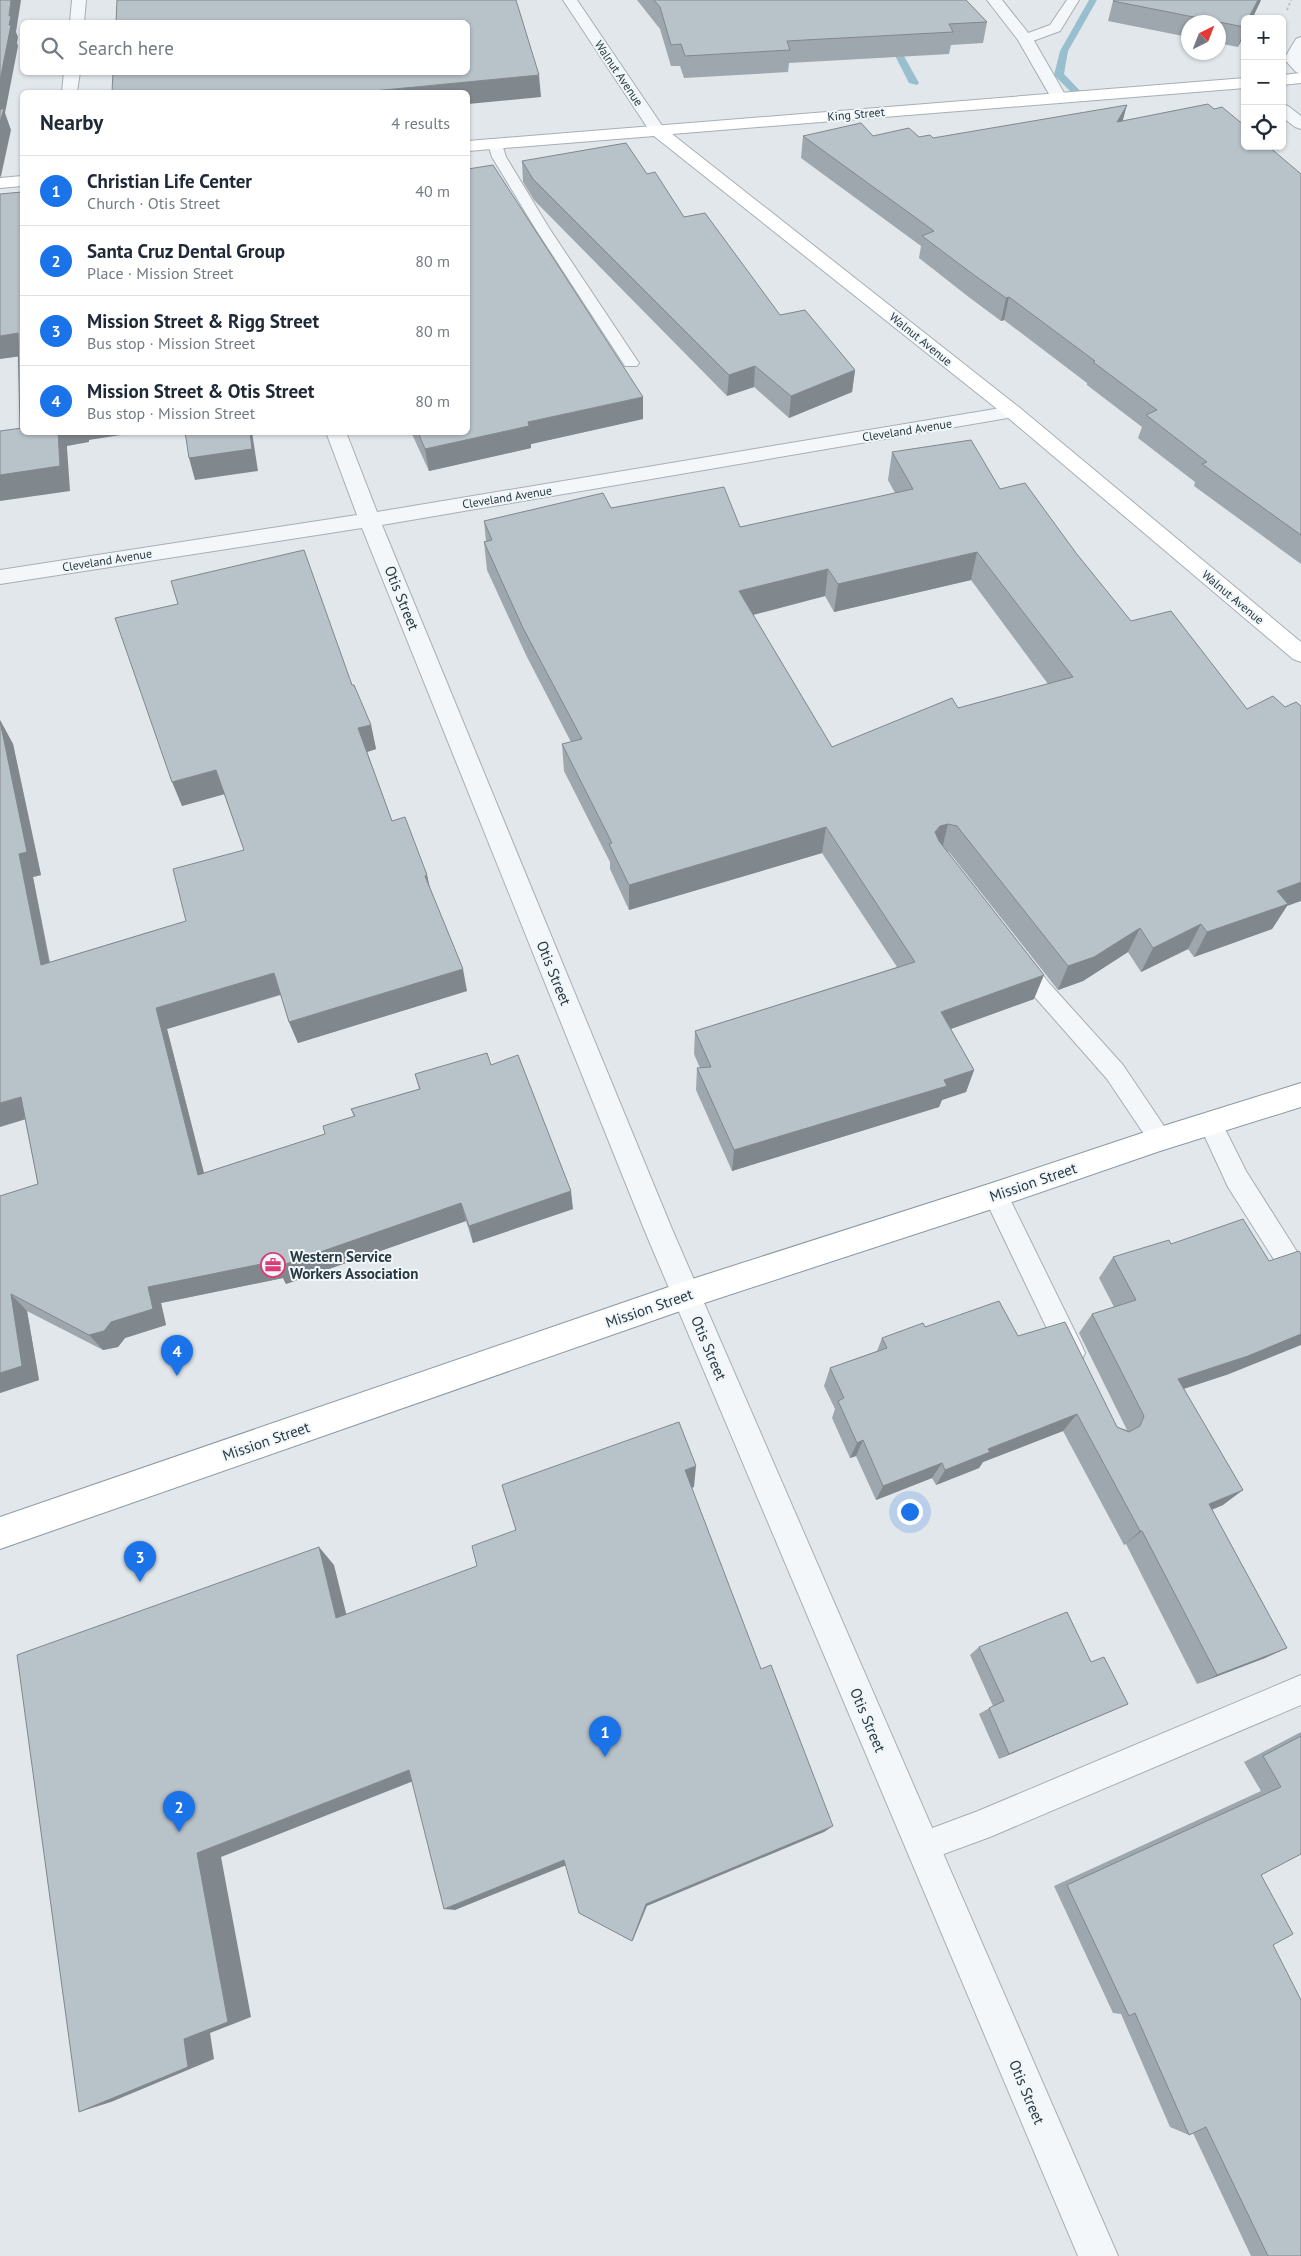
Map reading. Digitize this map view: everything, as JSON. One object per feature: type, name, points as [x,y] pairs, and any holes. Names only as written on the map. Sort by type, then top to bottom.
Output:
[{"type":"main road","points":[[1286,80],[1301,78]]},
{"type":"main road","name":"King Street","points":[[470,146],[1241,83]]},
{"type":"main road","name":"Walnut Avenue","points":[[657,130],[1013,412],[1301,654]]},
{"type":"main road","points":[[0,183],[20,181]]},
{"type":"main road","name":"Mission Street","points":[[0,1533],[686,1295],[995,1195],[1160,1138],[1301,1095]]},
{"type":"street","points":[[77,20],[79,0]]},
{"type":"street","name":"Walnut Avenue","points":[[570,0],[657,130]]},
{"type":"street","points":[[994,0],[1025,39],[1059,98]]},
{"type":"street","points":[[1301,42],[1292,59],[1301,68]]},
{"type":"street","points":[[70,90],[72,75]]},
{"type":"street","points":[[1286,112],[1301,124]]},
{"type":"street","name":"Cleveland Avenue","points":[[0,577],[369,520],[1013,412]]},
{"type":"street","name":"Otis Street","points":[[337,435],[369,520],[686,1295],[1098,2256]]},
{"type":"lane","points":[[1025,39],[1055,28],[1073,0]]},
{"type":"lane","points":[[496,144],[499,158],[542,228],[632,363]]},
{"type":"lane","points":[[1006,944],[1041,990],[1115,1072],[1160,1138]]},
{"type":"lane","points":[[1211,1124],[1237,1179],[1301,1280]]},
{"type":"lane","points":[[995,1195],[1082,1373]]},
{"type":"lane","points":[[922,1847],[980,1826],[1301,1690]]},
{"type":"building","points":[[0,0],[11,0],[9,25],[11,25],[0,80]]},
{"type":"building","points":[[117,0],[516,0],[539,75],[384,90],[112,90],[113,75],[470,75],[470,20],[116,20]]},
{"type":"building","points":[[654,0],[966,0],[987,22],[949,24],[953,32],[787,41],[790,50],[685,56],[681,44],[671,45],[660,7]]},
{"type":"building","points":[[1258,0],[1250,15],[1241,15],[1241,26],[1226,23],[1226,15],[1184,15],[1113,1]]},
{"type":"building","points":[[1208,104],[1214,109],[1222,107],[1241,123],[1241,150],[1273,150],[1301,174],[1301,535],[1202,464],[1207,462],[1146,415],[1157,410],[1093,362],[1095,361],[1009,297],[1006,298],[922,236],[934,231],[803,136],[861,123],[873,136],[909,128],[919,137],[930,135],[933,138],[1127,105],[1117,122]]},
{"type":"building","points":[[4,108],[0,123],[0,110]]},
{"type":"building","points":[[626,143],[647,174],[655,172],[684,217],[705,213],[780,315],[805,310],[855,370],[791,396],[755,366],[729,375],[533,179],[522,161]]},
{"type":"building","points":[[493,165],[643,397],[528,422],[529,426],[425,449],[419,435],[470,435],[470,169]]},
{"type":"building","points":[[20,192],[20,429],[18,333],[0,336],[0,194]]},
{"type":"building","points":[[20,428],[20,435],[58,435],[60,466],[0,475],[0,431]]},
{"type":"building","points":[[185,435],[250,435],[252,449],[189,458]]},
{"type":"building","points":[[971,440],[1000,489],[1025,483],[1076,553],[1131,621],[1171,611],[1247,709],[1273,696],[1285,707],[1296,702],[1301,706],[1301,882],[1277,891],[1288,904],[1207,932],[1201,924],[1153,948],[1140,928],[1094,957],[1068,966],[957,826],[948,824],[940,826],[935,832],[939,841],[1044,975],[941,1012],[974,1070],[944,1080],[947,1086],[734,1150],[697,1068],[711,1067],[695,1031],[915,962],[826,827],[629,885],[609,844],[612,843],[562,744],[582,739],[523,628],[484,542],[492,540],[484,521],[603,493],[611,508],[724,487],[740,527],[913,489],[892,452]],"holes":[[[977,552],[1073,677],[958,708],[952,698],[832,747],[739,591],[828,569],[838,584]]]},
{"type":"building","points":[[304,550],[352,685],[354,685],[371,725],[358,728],[392,821],[405,817],[427,875],[425,876],[463,969],[289,1022],[274,973],[156,1008],[198,1175],[325,1134],[323,1126],[355,1116],[351,1109],[420,1089],[415,1074],[487,1053],[491,1065],[518,1055],[571,1191],[469,1226],[461,1203],[277,1267],[276,1261],[148,1287],[153,1309],[111,1322],[104,1331],[89,1335],[11,1294],[22,1366],[0,1373],[0,1196],[38,1184],[21,1097],[0,1103],[0,721],[27,852],[19,854],[41,965],[186,921],[173,869],[244,850],[216,770],[172,782],[115,618],[178,604],[171,581]]},
{"type":"building","points":[[1243,1219],[1269,1261],[1299,1251],[1301,1254],[1301,1334],[1248,1356],[1178,1379],[1243,1490],[1209,1504],[1287,1648],[1217,1675],[1142,1531],[1140,1531],[1077,1414],[988,1449],[990,1452],[945,1470],[942,1463],[883,1486],[863,1440],[857,1443],[838,1401],[844,1398],[830,1368],[887,1348],[882,1338],[923,1323],[925,1327],[999,1301],[1018,1336],[1065,1322],[1117,1427],[1129,1432],[1140,1426],[1144,1416],[1092,1314],[1136,1300],[1113,1257],[1169,1240],[1171,1244]]},
{"type":"building","points":[[679,1422],[696,1466],[685,1470],[761,1669],[771,1665],[833,1826],[646,1904],[632,1941],[579,1913],[564,1860],[444,1909],[409,1770],[197,1853],[228,2022],[184,2039],[188,2067],[79,2112],[17,1655],[319,1547],[336,1618],[477,1566],[472,1546],[516,1530],[502,1485]]},
{"type":"building","points":[[1067,1612],[1091,1662],[1104,1657],[1128,1704],[1009,1754],[989,1708],[1004,1701],[979,1647]]},
{"type":"building","points":[[1301,1736],[1301,1854],[1261,1875],[1293,1934],[1273,1945],[1301,2000],[1301,2256],[1268,2256],[1206,2127],[1189,2135],[1135,2013],[1129,2016],[1067,1885],[1281,1787],[1263,1756]]},
{"type":"waterway","points":[[1082,98],[1059,75],[1064,51],[1093,0]]},
{"type":"waterway","points":[[890,38],[914,83]]},
{"type":"place","name":"Western Service Workers Association","points":[[273,1265]]},
{"type":"place","name":"Mission Street & Otis Street","points":[[177,1376]]},
{"type":"place","name":"Mission Street & Rigg Street","points":[[140,1582]]},
{"type":"place","name":"Christian Life Center","points":[[605,1757]]},
{"type":"place","name":"Santa Cruz Dental Group","points":[[179,1832]]}]
